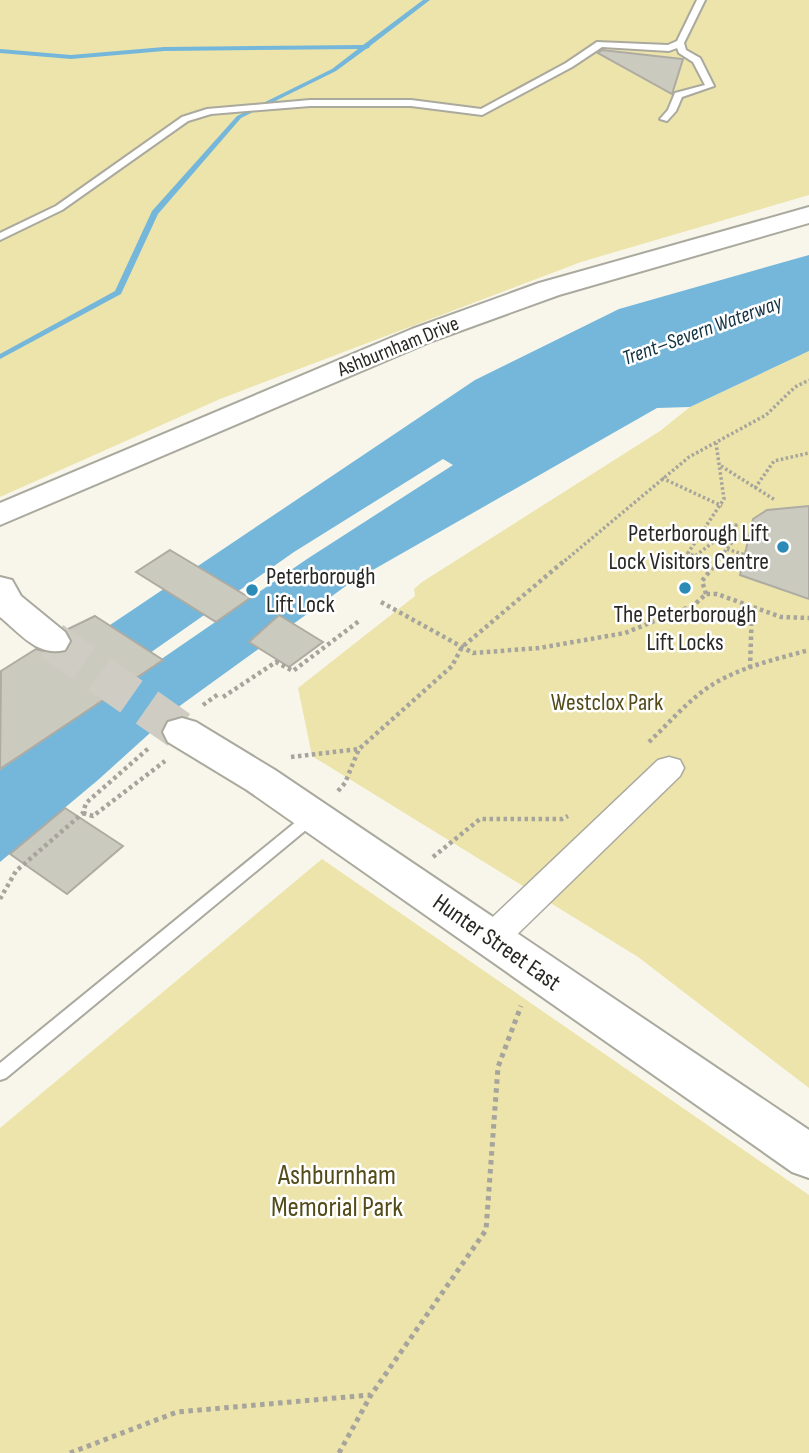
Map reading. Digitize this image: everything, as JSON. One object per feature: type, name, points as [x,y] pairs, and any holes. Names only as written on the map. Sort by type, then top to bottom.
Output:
[{"type":"street","name":"Ashburnham Drive","points":[[10,511],[422,335],[549,289],[809,215]]},
{"type":"street","points":[[0,540],[10,511]]},
{"type":"street","points":[[2,597],[51,641]]},
{"type":"street","name":"Hunter Street East","points":[[179,727],[261,780],[809,1157]]},
{"type":"street","points":[[491,939],[669,768]]},
{"type":"lane","points":[[664,119],[672,111],[678,95],[710,86],[697,60],[682,51],[680,44],[701,0]]},
{"type":"lane","points":[[0,237],[59,208],[184,119],[210,111],[310,103],[411,103],[482,112],[569,65],[600,44],[669,48],[680,44]]},
{"type":"lane","points":[[0,1073],[313,816]]},
{"type":"path","points":[[313,816],[345,783],[359,749],[452,666],[462,647],[689,457],[766,415],[795,387],[809,380]]},
{"type":"path","points":[[706,594],[702,581],[737,536],[736,525],[695,556],[688,553],[722,506],[724,499],[716,443]]},
{"type":"path","points":[[755,488],[774,461],[809,453]]},
{"type":"path","points":[[720,466],[775,500]]},
{"type":"path","points":[[662,478],[722,506]]},
{"type":"path","points":[[727,549],[745,555]]},
{"type":"path","points":[[381,603],[473,653],[539,648],[625,634],[694,605],[706,594],[717,594],[781,617],[809,618]]},
{"type":"path","points":[[750,668],[752,608]]},
{"type":"path","points":[[0,899],[16,871],[83,813],[86,803],[179,727],[222,695],[276,663],[293,671],[359,621]]},
{"type":"path","points":[[646,746],[692,701],[715,683],[750,668],[809,650]]},
{"type":"path","points":[[261,780],[294,755],[359,749]]},
{"type":"path","points":[[83,813],[93,816],[141,779]]},
{"type":"path","points":[[406,880],[480,819],[562,819],[571,814]]},
{"type":"path","points":[[339,1453],[371,1395],[486,1230],[498,1067],[535,968]]},
{"type":"path","points":[[70,1453],[177,1412],[371,1395]]},
{"type":"green space","points":[[0,0],[809,0],[809,195],[581,262],[220,399],[0,497]]},
{"type":"green space","name":"Westclox Park","points":[[809,351],[809,1088],[638,957],[312,756],[298,688],[415,596],[414,589],[422,582],[660,431],[690,407]]},
{"type":"green space","name":"Ashburnham Memorial Park","points":[[322,859],[809,1195],[809,1453],[0,1453],[0,1128]]},
{"type":"water","name":"Trent–Severn Waterway","points":[[809,255],[809,351],[690,407],[657,408],[350,583],[181,705],[98,780],[0,862],[0,770],[307,559],[453,465],[443,459],[294,552],[0,758],[0,694],[46,668],[475,380],[619,309]]},
{"type":"building","points":[[602,50],[683,59],[672,94],[598,53]]},
{"type":"building","name":"Peterborough Lift Lock Visitors Centre","points":[[809,506],[809,599],[740,575],[753,519],[767,510]]},
{"type":"building","points":[[170,550],[250,598],[216,622],[136,572]]},
{"type":"building","points":[[279,615],[323,642],[289,667],[249,642]]},
{"type":"building","points":[[95,616],[163,660],[0,769],[1,671],[36,649],[55,654],[65,653],[72,642],[66,630]]},
{"type":"building","points":[[65,808],[123,846],[67,894],[10,854]]},
{"type":"waterway","points":[[365,47],[427,0]]},
{"type":"waterway","points":[[0,51],[71,57],[164,49],[365,47]]},
{"type":"waterway","points":[[0,357],[118,292],[155,213],[239,117],[334,70],[365,47]]},
{"type":"tunnel","points":[[52,641],[182,732]]},
{"type":"place","name":"Peterborough Lift Lock Visitors Centre","points":[[783,547]]},
{"type":"place","name":"The Peterborough Lift Locks","points":[[685,588]]},
{"type":"place","name":"Peterborough Lift Lock","points":[[252,590]]}]
